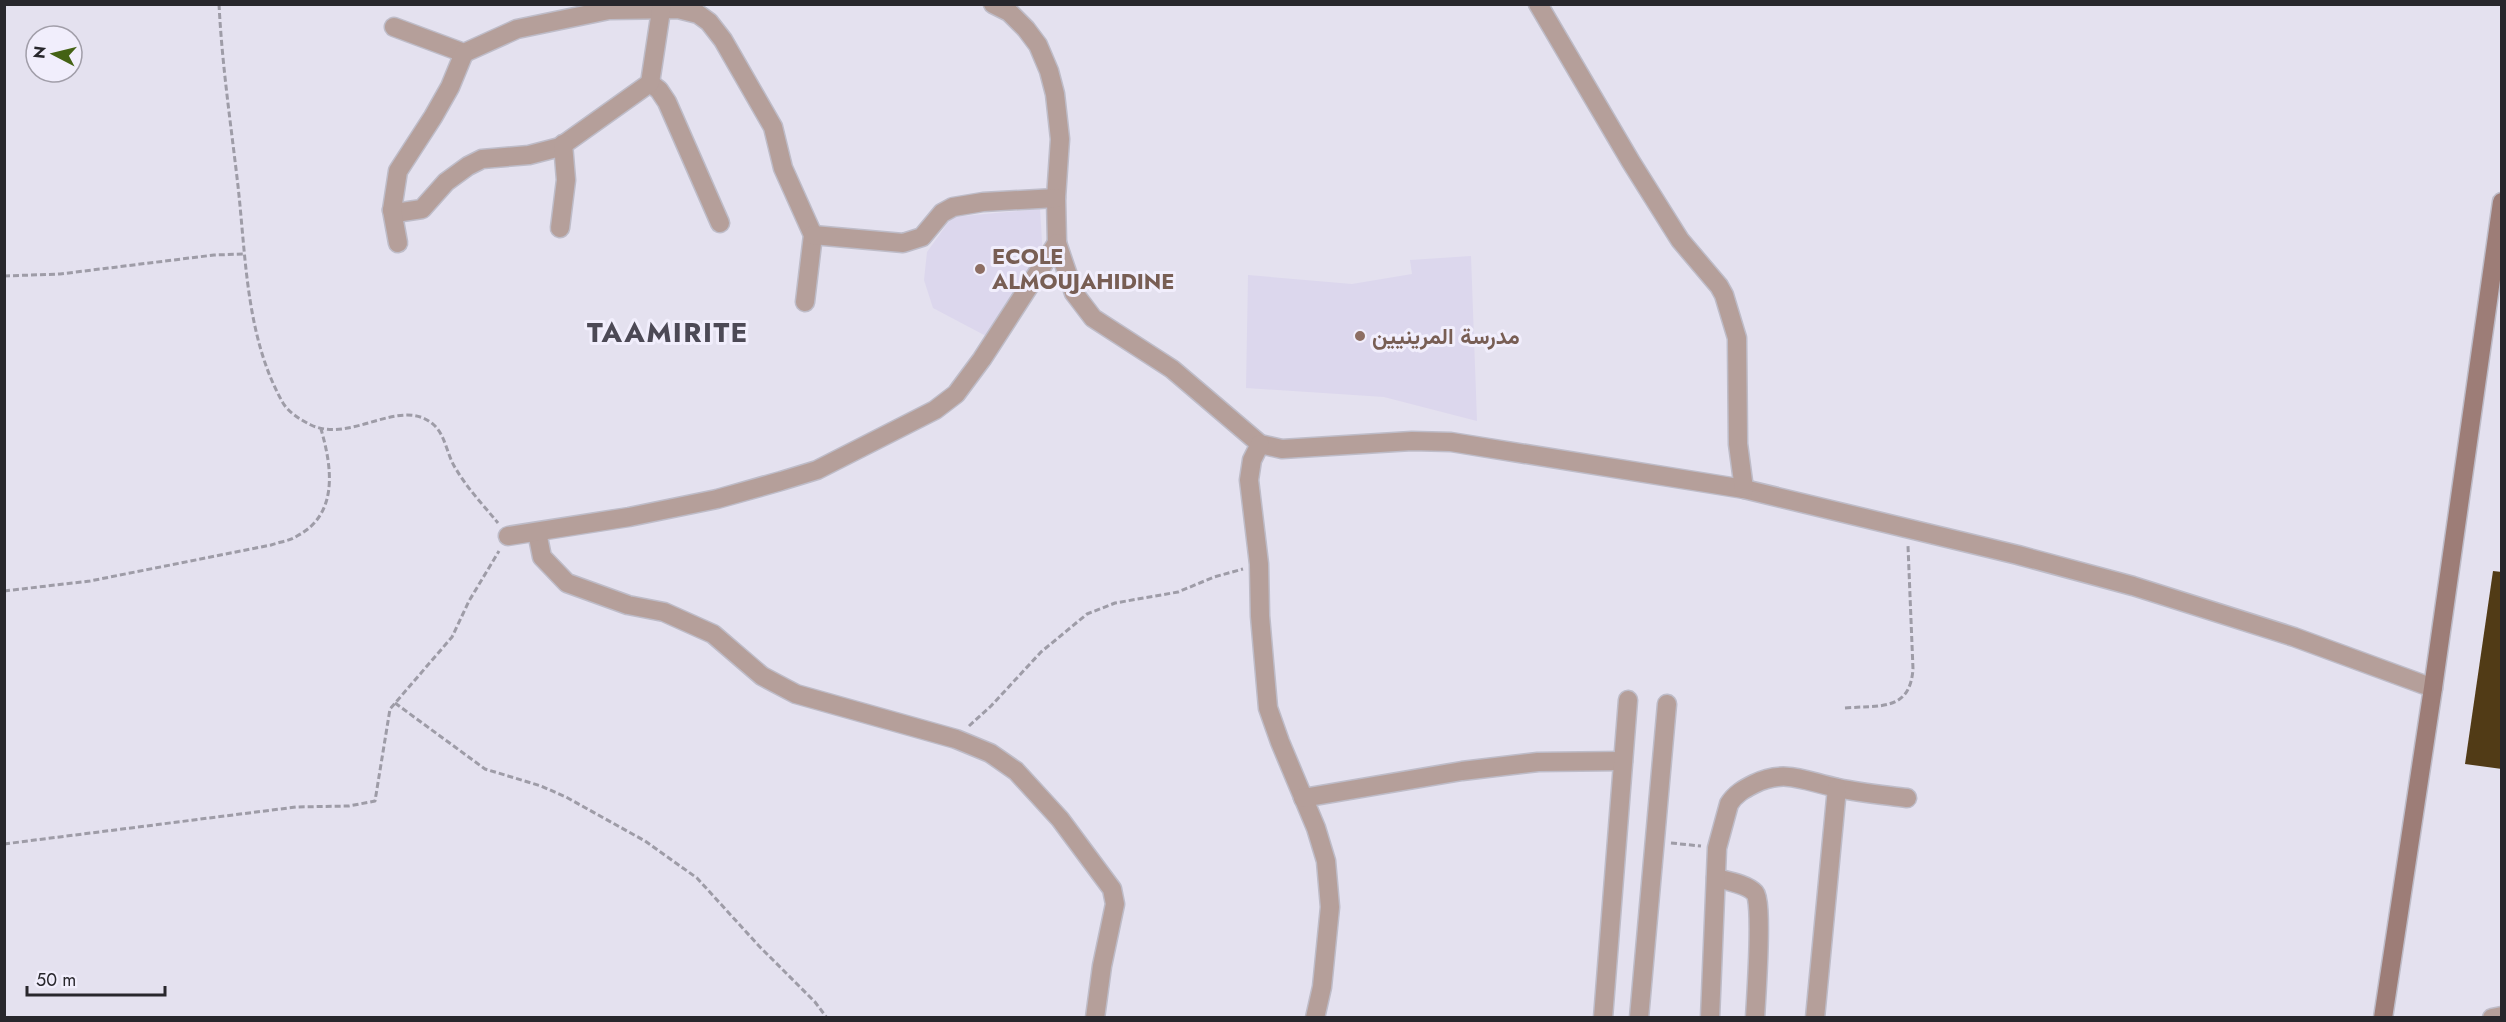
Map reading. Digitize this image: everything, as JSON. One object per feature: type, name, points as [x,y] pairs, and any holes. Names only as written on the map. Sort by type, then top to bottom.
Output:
[{"type":"main road","points":[[2383,1017],[2433,688],[2502,202]]},
{"type":"street","points":[[993,4],[1009,12],[1019,12],[1038,45],[1049,71],[1055,94],[1060,139],[1056,198],[1058,243],[1074,293],[1093,318],[1172,369],[1260,444],[1282,449],[1412,441],[1451,442],[1744,489],[2018,555],[2133,586],[2294,637],[2433,688]]},
{"type":"street","points":[[1538,4],[1630,162],[1680,240],[1724,295],[1737,338],[1738,444],[1744,489]]},
{"type":"street","points":[[393,210],[402,212],[422,209],[447,182],[482,159],[549,151],[563,144],[650,83],[661,7]]},
{"type":"street","points":[[394,27],[464,52],[517,29],[609,10],[661,7],[698,14],[709,22],[723,40],[773,127],[783,168],[813,236],[805,302]]},
{"type":"street","points":[[398,243],[393,210],[398,171],[450,87],[464,52]]},
{"type":"street","points":[[650,83],[660,90],[667,102],[720,222]]},
{"type":"street","points":[[560,228],[566,180],[563,144]]},
{"type":"street","points":[[813,236],[903,243],[922,237],[942,213],[953,207],[983,202],[1056,198]]},
{"type":"street","points":[[508,536],[717,499],[817,470],[935,410],[956,394],[982,359],[1058,243]]},
{"type":"street","points":[[1260,444],[1252,460],[1249,480],[1259,564],[1260,616],[1268,708],[1316,828],[1326,861],[1330,907],[1322,987],[1315,1017]]},
{"type":"street","points":[[537,532],[542,557],[567,583],[628,605],[664,612],[713,634],[762,676],[796,694],[956,739],[990,753],[1016,771],[1060,819],[1112,889],[1115,904],[1102,966],[1095,1017]]},
{"type":"street","points":[[1603,1017],[1628,700]]},
{"type":"street","points":[[1639,1017],[1667,704]]},
{"type":"street","points":[[1303,798],[1462,771],[1527,763],[1623,761]]},
{"type":"street","points":[[1710,1017],[1717,848],[1729,804],[1738,793],[1766,778],[1780,776],[1800,778],[1838,788],[1907,798]]},
{"type":"street","points":[[1815,1017],[1838,788]]},
{"type":"street","points":[[1716,878],[1751,890],[1758,899],[1755,1017]]},
{"type":"street","points":[[2492,1017],[2502,1016]]},
{"type":"path","points":[[4,844],[296,807],[370,804],[375,801],[390,709],[452,637],[469,601],[508,536],[455,469],[440,434],[427,420],[417,416],[394,416],[347,429],[321,429],[295,416],[284,404],[264,356],[247,285],[219,4]]},
{"type":"path","points":[[4,276],[60,274],[214,255],[244,254]]},
{"type":"path","points":[[4,591],[90,581],[271,545],[297,536],[319,519],[327,504],[330,485],[329,461],[321,429]]},
{"type":"path","points":[[1845,708],[1897,702],[1910,688],[1913,669],[1908,530]]},
{"type":"path","points":[[956,739],[991,706],[1041,651],[1088,614],[1115,603],[1178,592],[1214,577],[1259,564]]},
{"type":"path","points":[[395,703],[484,769],[541,786],[566,797],[645,841],[697,878],[827,1017]]},
{"type":"path","points":[[1654,841],[1717,848]]},
{"type":"shaded area","name":"ECOLE ALMOUJAHIDINE","points":[[1040,209],[1043,258],[986,336],[933,308],[924,280],[927,252],[952,217]]},
{"type":"shaded area","name":"مدرسة المرينيين","points":[[1471,256],[1477,421],[1384,397],[1246,388],[1248,275],[1352,284],[1412,274],[1410,260]]},
{"type":"building","points":[[2493,571],[2502,572],[2502,769],[2465,764]]},
{"type":"place","name":"ECOLE ALMOUJAHIDINE","points":[[980,269]]},
{"type":"place","name":"مدرسة المرينيين","points":[[1360,336]]},
{"type":"district","name":"TAAMIRITE","points":[[668,332]]}]
